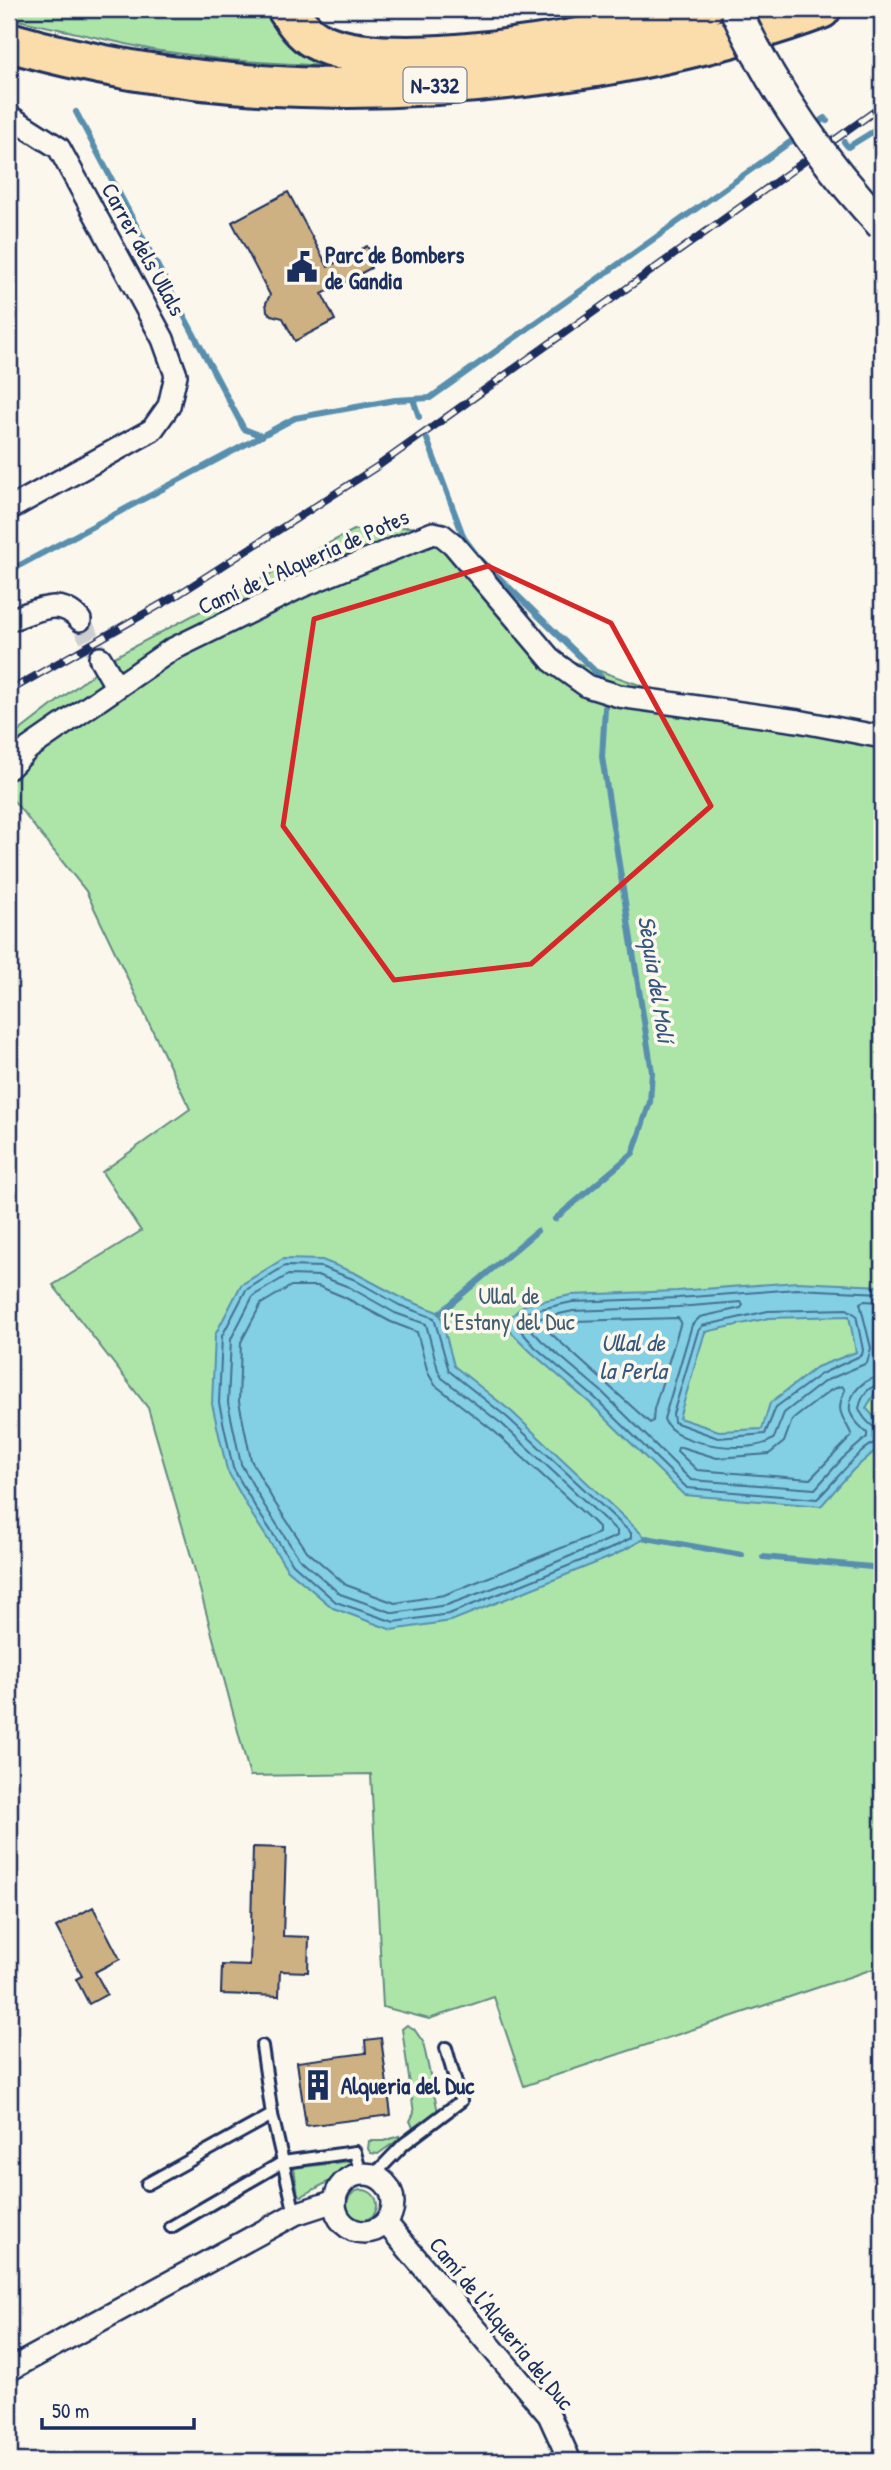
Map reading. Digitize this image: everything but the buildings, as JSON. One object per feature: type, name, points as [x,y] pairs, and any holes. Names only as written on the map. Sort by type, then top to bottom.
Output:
[{"type":"highway","points":[[287,9],[296,23],[316,40],[345,50],[416,57],[477,52],[600,34],[703,9]]},
{"type":"highway","name":"N-332","points":[[20,47],[109,67],[205,82],[386,88],[542,76],[689,49],[821,9]]},
{"type":"main road","points":[[735,9],[780,96],[849,190],[882,225]]},
{"type":"street","name":"Carrer dels Ullals","points":[[9,116],[59,148],[163,339],[176,374],[169,405],[152,430],[9,509]]},
{"type":"street","name":"Camí de L'Alqueria de Potes","points":[[9,768],[29,748],[171,650],[300,587],[433,533],[442,535],[453,544],[552,662],[586,686],[619,696],[798,721],[882,737]]},
{"type":"street","points":[[9,620],[53,606],[72,611],[80,620]]},
{"type":"street","points":[[100,658],[116,686]]},
{"type":"street","points":[[368,2175],[382,2180],[393,2196],[394,2206],[387,2223],[371,2232],[353,2231],[339,2219],[335,2201],[343,2183],[368,2175]]},
{"type":"street","points":[[9,2370],[295,2214],[335,2201]]},
{"type":"street","name":"Camí de l'Alqueria del Duc","points":[[387,2223],[548,2415],[570,2461]]},
{"type":"lane","points":[[262,2046],[271,2115],[295,2214]]},
{"type":"lane","points":[[171,2227],[283,2162],[355,2152],[368,2175],[461,2101],[446,2048]]},
{"type":"lane","points":[[147,2185],[271,2115]]},
{"type":"highlighted area","points":[[488,566],[611,623],[711,806],[531,964],[394,980],[283,826],[314,619]]},
{"type":"green space","points":[[9,9],[270,9],[282,27],[326,66],[227,60],[153,50],[9,18]]},
{"type":"green space","name":"Ullal de l’Estany del Duc","points":[[407,527],[439,529],[554,655],[654,690],[882,730],[882,1966],[524,2086],[494,1997],[429,2019],[383,2007],[371,1774],[250,1776],[148,1408],[53,1285],[141,1231],[102,1172],[190,1109],[86,891],[9,795],[9,739],[116,656],[354,530]]},
{"type":"green space","points":[[407,2025],[414,2029],[423,2042],[438,2112],[414,2130],[410,2121],[414,2113],[402,2029]]},
{"type":"green space","points":[[399,2136],[399,2139],[378,2154],[371,2153],[368,2149],[369,2141],[384,2141]]},
{"type":"green space","points":[[351,2161],[352,2169],[302,2196],[298,2195],[294,2168]]},
{"type":"green space","points":[[362,2190],[368,2191],[376,2199],[376,2211],[368,2219],[362,2220],[356,2219],[348,2211],[347,2205],[348,2199],[356,2191]]},
{"type":"water","name":"Ullal de l’Estany del Duc","points":[[283,1259],[322,1260],[440,1313],[454,1366],[512,1412],[646,1538],[613,1556],[451,1621],[392,1630],[333,1608],[287,1569],[251,1513],[227,1470],[212,1404],[215,1335],[241,1285]]},
{"type":"water","name":"Ullal de la Perla","points":[[797,1282],[882,1286],[882,1393],[875,1393],[866,1408],[882,1426],[882,1445],[853,1470],[821,1506],[684,1495],[590,1403],[503,1324],[524,1305],[571,1295]],"holes":[[[849,1316],[856,1352],[817,1367],[770,1403],[762,1429],[719,1431],[679,1418],[705,1332],[769,1318]]]},
{"type":"waterway","points":[[76,112],[244,429],[262,436]]},
{"type":"waterway","points":[[812,127],[825,118],[827,121]]},
{"type":"waterway","points":[[844,142],[848,147],[882,126]]},
{"type":"waterway","points":[[9,571],[295,418],[395,400],[430,398],[800,135]]},
{"type":"waterway","name":"Sèquia del Molí","points":[[413,399],[419,417]]},
{"type":"waterway","name":"Sèquia del Molí","points":[[427,439],[464,538],[479,558],[602,678]]},
{"type":"waterway","name":"Sèquia del Molí","points":[[555,1219],[633,1153],[650,1102],[652,1072],[602,757],[605,708]]},
{"type":"waterway","name":"Sèquia del Molí","points":[[440,1313],[537,1231]]},
{"type":"waterway","name":"Sèquia del Molí","points":[[646,1538],[742,1555]]},
{"type":"waterway","name":"Sèquia del Molí","points":[[763,1557],[882,1568]]},
{"type":"tunnel","points":[[80,620],[100,658]]},
{"type":"railway","points":[[9,691],[179,594],[378,466],[882,106]]},
{"type":"place","name":"Parc de Bombers de Gandia","points":[[302,267]]},
{"type":"place","name":"Alqueria del Duc","points":[[318,2085]]}]
